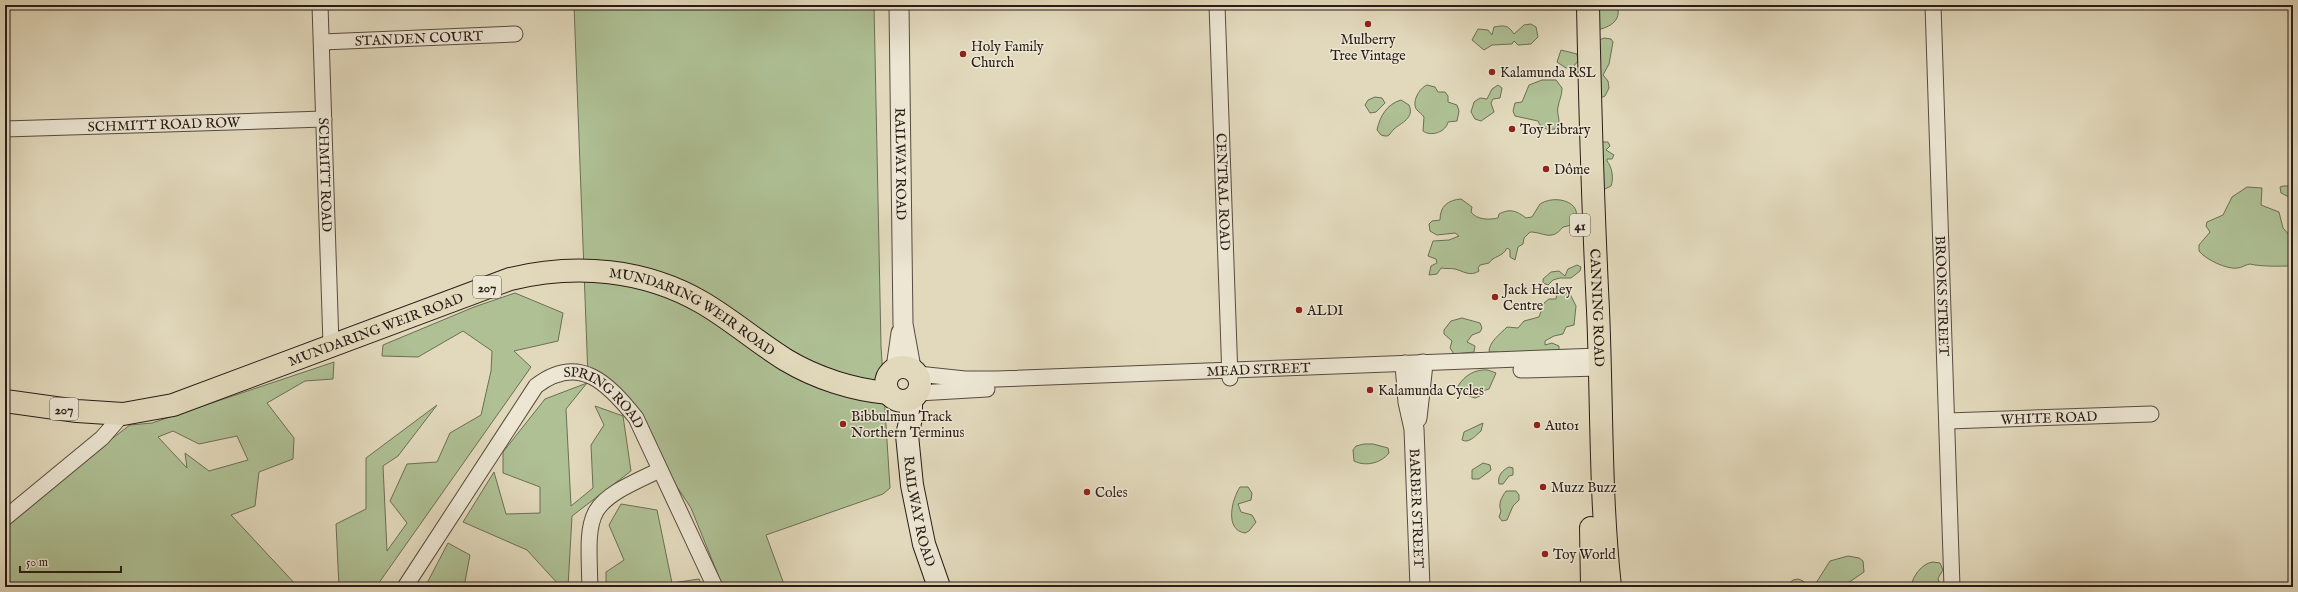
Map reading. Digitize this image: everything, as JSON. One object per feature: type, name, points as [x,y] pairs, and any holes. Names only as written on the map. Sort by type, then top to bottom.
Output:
[{"type":"main road","name":"CANNING ROAD","points":[[1574,5],[1593,362],[1610,587]]},
{"type":"main road","name":"CANNING ROAD","points":[[1588,5],[1593,217],[1592,587]]},
{"type":"main road","name":"MUNDARING WEIR ROAD","points":[[5,401],[77,411],[123,414],[173,405],[510,279],[557,270],[601,271],[645,279],[683,293],[704,303],[787,360],[816,375],[866,391],[903,383]]},
{"type":"main road","name":"RAILWAY ROAD","points":[[903,383],[911,418],[906,435],[915,506],[927,555],[939,587]]},
{"type":"street","name":"SCHMITT ROAD","points":[[320,5],[331,345]]},
{"type":"street","name":"RAILWAY ROAD","points":[[899,5],[903,383]]},
{"type":"street","name":"CENTRAL ROAD","points":[[1217,5],[1230,374]]},
{"type":"street","name":"BROOKS STREET","points":[[1933,5],[1948,421],[1952,587]]},
{"type":"street","name":"STANDEN COURT","points":[[322,42],[515,34]]},
{"type":"street","name":"SCHMITT ROAD ROW","points":[[5,129],[324,119]]},
{"type":"street","name":"MEAD STREET","points":[[903,383],[965,379],[1230,374],[1593,362]]},
{"type":"street","name":"BARBER STREET","points":[[1414,369],[1408,402],[1414,429],[1420,587]]},
{"type":"street","name":"SPRING ROAD","points":[[405,587],[520,408],[536,386],[550,375],[572,371],[585,374],[604,384],[621,400],[636,418],[715,587]]},
{"type":"street","points":[[5,518],[102,438],[123,414]]},
{"type":"street","name":"WHITE ROAD","points":[[1948,421],[2151,414]]},
{"type":"street","points":[[590,587],[590,525],[595,510],[604,500],[620,488],[660,470]]},
{"type":"green space","points":[[574,5],[874,5],[881,346],[890,488],[883,494],[766,535],[785,587],[723,587],[691,508],[664,467],[632,401],[588,377]]},
{"type":"green space","points":[[1597,5],[1617,5],[1618,15],[1614,22],[1610,25],[1597,30]]},
{"type":"green space","points":[[1531,24],[1536,27],[1538,37],[1531,44],[1518,45],[1514,41],[1512,44],[1492,45],[1484,50],[1472,40],[1478,29],[1488,30],[1492,35],[1494,27],[1504,26],[1508,27],[1514,34],[1524,25]]},
{"type":"green space","points":[[1604,38],[1611,39],[1613,42],[1609,64],[1603,75],[1608,81],[1609,88],[1605,96],[1598,99],[1580,77],[1579,66],[1582,59],[1595,44]]},
{"type":"green space","points":[[1561,50],[1577,54],[1578,61],[1574,66],[1566,68],[1557,62]]},
{"type":"green space","points":[[1542,80],[1556,80],[1562,88],[1558,105],[1559,123],[1555,129],[1545,128],[1541,126],[1538,121],[1515,116],[1513,111],[1515,103],[1522,102],[1529,85]]},
{"type":"green space","points":[[1427,85],[1435,87],[1438,92],[1445,92],[1448,96],[1448,102],[1457,105],[1459,111],[1457,121],[1448,122],[1447,126],[1441,131],[1430,134],[1423,131],[1424,117],[1415,107],[1415,100],[1419,92]]},
{"type":"green space","points":[[1498,85],[1502,88],[1500,98],[1493,99],[1491,103],[1494,112],[1481,121],[1475,119],[1471,112],[1474,102],[1480,98],[1487,99],[1492,89]]},
{"type":"green space","points":[[1375,97],[1382,98],[1385,103],[1376,112],[1370,113],[1365,105],[1368,100]]},
{"type":"green space","points":[[1401,100],[1409,105],[1409,117],[1389,135],[1381,135],[1377,130],[1382,115],[1392,104]]},
{"type":"green space","points":[[1603,142],[1608,142],[1610,146],[1606,150],[1614,155],[1612,159],[1607,159],[1611,169],[1612,180],[1611,186],[1599,192],[1599,146]]},
{"type":"green space","points":[[2293,186],[2293,199],[2281,193],[2280,187]]},
{"type":"green space","points":[[2247,187],[2262,188],[2261,205],[2279,212],[2283,228],[2291,237],[2293,235],[2293,266],[2266,266],[2250,264],[2239,268],[2233,268],[2217,263],[2199,251],[2199,245],[2210,232],[2206,226],[2207,222],[2223,215],[2232,197]]},
{"type":"green space","points":[[1461,199],[1472,207],[1471,212],[1476,217],[1483,219],[1498,218],[1499,214],[1507,211],[1516,212],[1526,218],[1532,217],[1540,204],[1554,200],[1562,200],[1573,206],[1576,211],[1576,218],[1572,225],[1563,227],[1555,234],[1547,235],[1530,232],[1524,238],[1523,244],[1518,247],[1515,260],[1510,257],[1510,250],[1507,248],[1503,253],[1489,263],[1480,265],[1478,268],[1479,271],[1476,273],[1470,274],[1455,269],[1441,268],[1437,274],[1429,275],[1431,266],[1437,263],[1436,259],[1428,256],[1433,241],[1449,240],[1459,236],[1455,233],[1437,235],[1430,231],[1429,224],[1432,221],[1440,220],[1443,207],[1449,202]]},
{"type":"green space","points":[[1577,265],[1581,267],[1580,271],[1571,278],[1560,278],[1553,280],[1548,285],[1543,283],[1543,279],[1551,272],[1559,271],[1565,276],[1568,269]]},
{"type":"green space","points":[[1559,291],[1570,294],[1576,306],[1574,325],[1566,327],[1563,334],[1554,336],[1545,341],[1545,345],[1552,343],[1559,346],[1559,353],[1499,354],[1498,352],[1489,352],[1489,348],[1498,335],[1507,327],[1518,328],[1524,321],[1539,317],[1544,303],[1549,299],[1556,299]]},
{"type":"green space","points":[[515,293],[563,313],[558,341],[514,351],[531,367],[376,587],[339,587],[336,524],[366,509],[366,458],[437,405],[398,456],[383,466],[387,551],[407,523],[390,501],[407,464],[437,462],[450,433],[481,415],[491,371],[492,351],[463,331],[418,357],[382,356],[383,345],[474,307]]},
{"type":"green space","points":[[1462,318],[1480,323],[1482,328],[1480,332],[1472,335],[1467,342],[1475,346],[1474,352],[1454,354],[1450,348],[1452,341],[1444,334],[1444,330],[1451,321]]},
{"type":"green space","points":[[334,362],[333,379],[305,381],[267,403],[294,438],[293,459],[259,472],[255,506],[231,515],[298,587],[5,587],[5,528],[93,453],[130,425],[152,423]],"holes":[[[173,431],[199,444],[237,436],[248,460],[209,471],[185,453],[187,468],[158,437]]]},
{"type":"green space","points":[[1488,370],[1496,373],[1489,389],[1482,391],[1480,396],[1475,398],[1460,393],[1458,386],[1467,376],[1475,372]]},
{"type":"green space","points":[[587,383],[566,409],[571,506],[593,488],[591,445],[604,425],[595,406],[623,416],[631,471],[572,516],[568,587],[558,587],[559,585],[527,550],[463,522],[494,472],[506,514],[540,513],[540,487],[503,473],[503,452],[545,399]]},
{"type":"green space","points":[[1483,423],[1481,431],[1475,437],[1467,441],[1462,440],[1464,432]]},
{"type":"green space","points":[[1373,444],[1388,448],[1389,453],[1378,462],[1363,464],[1354,461],[1353,450],[1356,446]]},
{"type":"green space","points":[[1483,463],[1490,465],[1491,470],[1479,479],[1472,479],[1472,470]]},
{"type":"green space","points":[[1509,467],[1513,468],[1513,475],[1509,476],[1503,484],[1499,484],[1501,474]]},
{"type":"green space","points":[[1240,487],[1248,487],[1252,493],[1251,500],[1238,504],[1241,512],[1252,515],[1256,522],[1249,531],[1245,533],[1238,531],[1232,520],[1234,499]]},
{"type":"green space","points":[[1506,491],[1516,491],[1519,495],[1519,500],[1513,506],[1507,520],[1502,521],[1499,517],[1501,511],[1500,503]]},
{"type":"green space","points":[[621,504],[657,510],[672,583],[699,579],[703,587],[606,587],[606,572],[624,560],[609,525]]},
{"type":"green space","points":[[448,543],[470,555],[464,587],[425,587]]},
{"type":"green space","points":[[1848,556],[1859,558],[1863,561],[1864,572],[1842,587],[1819,587],[1816,583],[1830,561]]},
{"type":"green space","points":[[1933,562],[1940,563],[1943,570],[1938,578],[1940,587],[1911,587],[1913,579],[1918,571],[1925,565]]},
{"type":"green space","points":[[1798,579],[1803,581],[1808,587],[1785,587],[1793,580]]},
{"type":"place","name":"Mulberry Tree Vintage","points":[[1368,24]]},
{"type":"place","name":"Holy Family Church","points":[[963,54]]},
{"type":"place","name":"Kalamunda RSL","points":[[1492,72]]},
{"type":"place","name":"Toy Library","points":[[1512,129]]},
{"type":"place","name":"Dôme","points":[[1546,169]]},
{"type":"place","name":"Jack Healey Centre","points":[[1495,297]]},
{"type":"place","name":"ALDI","points":[[1299,310]]},
{"type":"place","name":"Kalamunda Cycles","points":[[1370,390]]},
{"type":"place","name":"Bibbulmun Track Northern Terminus","points":[[843,424]]},
{"type":"place","name":"Auto1","points":[[1537,425]]},
{"type":"place","name":"Muzz Buzz","points":[[1543,487]]},
{"type":"place","name":"Coles","points":[[1087,492]]},
{"type":"place","name":"Toy World","points":[[1545,554]]}]
